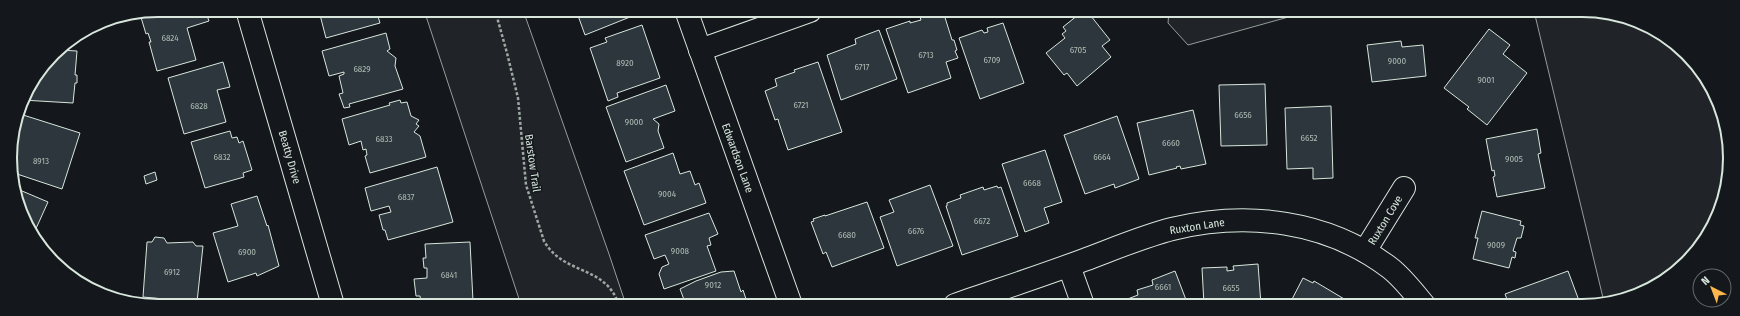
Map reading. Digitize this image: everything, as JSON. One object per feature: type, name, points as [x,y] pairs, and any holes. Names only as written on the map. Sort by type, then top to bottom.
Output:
[{"type":"street","name":"Beatty Drive","points":[[248,17],[331,299]]},
{"type":"street","name":"Edwardson Lane","points":[[688,17],[789,299]]},
{"type":"street","points":[[700,50],[793,17]]},
{"type":"street","name":"Ruxton Cove","points":[[1365,251],[1404,188]]},
{"type":"street","name":"Ruxton Lane","points":[[973,299],[1170,229],[1222,221],[1271,221],[1294,224],[1341,239],[1365,251],[1391,269],[1419,299]]},
{"type":"street","points":[[1069,266],[1080,299]]},
{"type":"path","name":"Barstow Trail","points":[[497,17],[508,53],[518,98],[526,185],[544,241],[548,249],[562,261],[604,281],[612,289],[616,299]]},
{"type":"shaded area","points":[[426,17],[525,17],[624,299],[519,299]]},
{"type":"shaded area","points":[[1168,17],[1288,17],[1188,45],[1168,23]]},
{"type":"shaded area","points":[[1535,17],[1600,18],[1627,24],[1652,36],[1668,46],[1682,58],[1694,72],[1704,88],[1716,113],[1722,140],[1723,167],[1716,203],[1704,228],[1694,244],[1682,258],[1668,270],[1652,280],[1627,292],[1603,297]]},
{"type":"building","points":[[208,17],[209,21],[187,28],[196,60],[157,71],[149,42],[151,42],[148,33],[146,34],[141,18]]},
{"type":"building","points":[[321,17],[378,17],[380,23],[326,38]]},
{"type":"building","points":[[579,17],[630,17],[585,35]]},
{"type":"building","points":[[920,17],[945,17],[952,40],[954,40],[957,50],[955,51],[958,58],[946,62],[951,78],[908,93],[886,29],[910,21],[910,23],[921,20]]},
{"type":"building","points":[[1076,17],[1092,17],[1110,40],[1102,46],[1111,57],[1077,86],[1067,73],[1064,75],[1046,53],[1065,38],[1062,34],[1066,31],[1063,27]]},
{"type":"building","points":[[1003,23],[1024,83],[980,99],[959,38],[982,30],[984,33],[988,32],[987,28]]},
{"type":"building","points":[[642,25],[660,78],[617,93],[618,97],[608,101],[590,48],[607,42],[605,38]]},
{"type":"building","points":[[1489,29],[1510,45],[1503,54],[1527,73],[1487,125],[1467,109],[1469,107],[1444,88]]},
{"type":"building","points":[[879,30],[897,79],[841,100],[827,55],[856,44],[855,39]]},
{"type":"building","points":[[386,33],[390,49],[387,51],[396,58],[395,66],[403,89],[349,104],[350,107],[344,108],[339,94],[343,93],[339,76],[344,74],[344,72],[329,76],[322,51]]},
{"type":"building","points":[[1401,41],[1402,47],[1423,45],[1426,76],[1372,82],[1367,45]]},
{"type":"building","points":[[67,50],[77,51],[75,75],[77,75],[77,83],[75,83],[73,103],[30,100],[36,87],[46,72]]},
{"type":"building","points":[[223,62],[230,87],[217,90],[226,122],[184,134],[168,78]]},
{"type":"building","points":[[818,62],[842,132],[788,150],[778,119],[775,120],[765,91],[777,86],[775,79],[795,72],[794,70]]},
{"type":"building","points":[[1265,84],[1267,145],[1221,146],[1219,85]]},
{"type":"building","points":[[666,85],[675,111],[653,119],[659,124],[658,131],[664,148],[626,162],[606,107]]},
{"type":"building","points":[[400,100],[401,103],[407,102],[411,116],[419,120],[416,124],[419,126],[414,132],[420,136],[426,157],[370,173],[365,156],[367,155],[366,149],[363,150],[361,141],[349,145],[342,119],[390,105],[389,103]]},
{"type":"building","points":[[1331,106],[1333,178],[1313,179],[1313,168],[1287,169],[1285,108]]},
{"type":"building","points":[[1193,110],[1206,164],[1181,169],[1180,166],[1149,175],[1137,123]]},
{"type":"building","points":[[24,115],[80,133],[62,189],[18,174],[17,149]]},
{"type":"building","points":[[1117,116],[1139,179],[1115,188],[1114,184],[1085,194],[1064,135]]},
{"type":"building","points":[[1537,129],[1541,153],[1538,154],[1545,188],[1497,197],[1493,177],[1495,176],[1494,170],[1492,171],[1486,139]]},
{"type":"building","points":[[230,131],[232,138],[237,137],[239,143],[243,141],[252,170],[243,173],[244,177],[205,188],[191,142]]},
{"type":"building","points":[[1045,150],[1062,202],[1044,208],[1049,223],[1025,232],[1002,164]]},
{"type":"building","points":[[673,153],[680,174],[690,171],[695,185],[699,183],[706,203],[644,225],[624,171]]},
{"type":"building","points":[[437,167],[453,222],[388,240],[385,230],[383,230],[379,215],[391,212],[389,206],[371,211],[365,188]]},
{"type":"building","points":[[155,172],[157,180],[146,184],[144,176]]},
{"type":"building","points":[[930,185],[953,246],[897,266],[880,217],[894,212],[889,200]]},
{"type":"building","points":[[997,186],[998,188],[1001,187],[1018,236],[962,255],[946,206],[947,203],[961,198],[960,195],[983,187],[984,190]]},
{"type":"building","points":[[21,191],[48,202],[36,228],[24,203]]},
{"type":"building","points":[[257,196],[267,226],[268,225],[279,266],[257,276],[256,273],[228,282],[213,233],[238,226],[231,204]]},
{"type":"building","points":[[867,202],[884,248],[832,267],[826,252],[823,254],[811,222],[814,221],[813,219]]},
{"type":"building","points":[[1482,211],[1521,221],[1520,225],[1524,226],[1521,238],[1517,238],[1513,251],[1516,252],[1515,258],[1512,257],[1509,268],[1473,259],[1478,238],[1475,238]]},
{"type":"building","points":[[709,213],[718,234],[709,238],[711,245],[707,246],[716,271],[664,289],[659,274],[662,267],[669,264],[665,255],[654,259],[645,235]]},
{"type":"building","points":[[155,237],[164,238],[167,243],[193,242],[196,246],[203,246],[197,299],[165,299],[143,297],[147,242],[152,242]]},
{"type":"building","points":[[470,242],[473,299],[420,299],[420,296],[416,296],[414,279],[427,278],[427,268],[424,268],[423,258],[426,258],[425,244]]},
{"type":"building","points":[[1258,264],[1261,299],[1204,299],[1202,268],[1227,267],[1227,271],[1234,270],[1233,266]]},
{"type":"building","points":[[734,271],[741,292],[743,290],[746,299],[684,299],[680,289],[696,281],[721,272]]},
{"type":"building","points":[[1175,271],[1186,299],[1128,299],[1138,295],[1137,290],[1153,285],[1152,280]]},
{"type":"building","points":[[1568,271],[1578,299],[1507,299],[1505,294]]},
{"type":"building","points":[[1303,278],[1313,283],[1314,281],[1344,299],[1292,299]]}]
